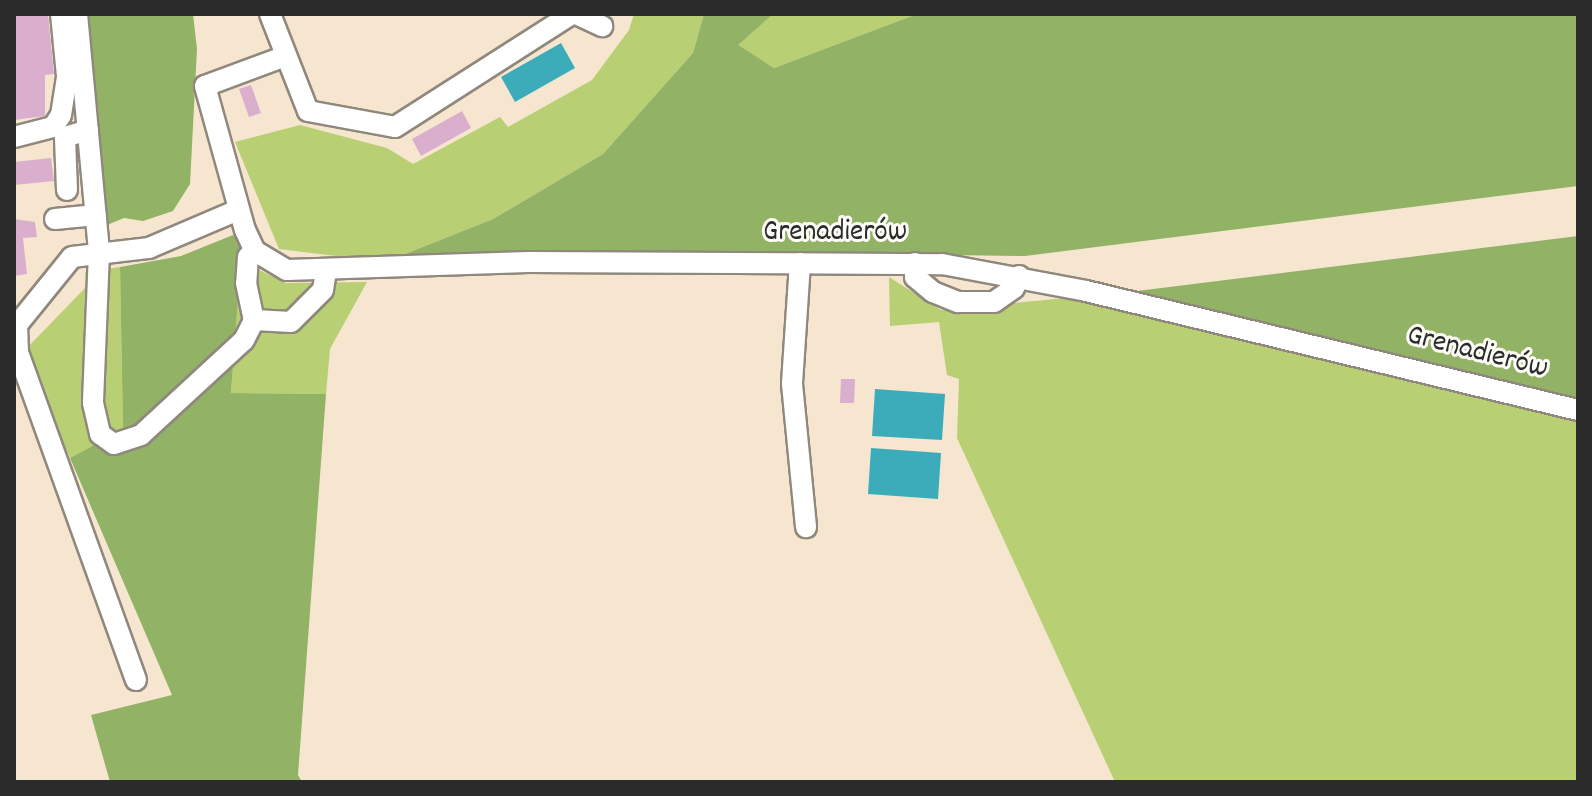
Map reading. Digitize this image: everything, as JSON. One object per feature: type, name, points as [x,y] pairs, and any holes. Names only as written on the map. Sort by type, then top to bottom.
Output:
[{"type":"street","points":[[14,137],[53,127],[61,115],[67,76],[61,14]]},
{"type":"street","points":[[77,14],[99,252],[93,403],[106,441],[127,443],[141,435],[244,340],[254,320],[246,283],[248,257],[255,251],[238,210],[205,86],[283,57]]},
{"type":"street","points":[[270,14],[283,57],[308,111],[395,127],[574,14],[602,26]]},
{"type":"street","points":[[67,190],[65,137],[88,130]]},
{"type":"street","points":[[136,680],[15,337],[17,325],[72,257],[149,248],[238,210]]},
{"type":"street","points":[[55,219],[96,215]]},
{"type":"street","name":"Grenadierów","points":[[255,251],[287,270],[326,271],[528,262],[915,263],[1019,276],[1578,410]]},
{"type":"street","points":[[800,263],[792,384],[806,527]]},
{"type":"street","points":[[915,263],[915,277],[933,292],[958,302],[994,302],[1014,288],[1019,276]]},
{"type":"street","points":[[254,320],[291,322],[323,290],[326,271]]},
{"type":"green space","points":[[85,14],[193,14],[197,49],[190,184],[173,211],[143,221],[124,218],[107,225]]},
{"type":"green space","points":[[634,14],[704,14],[693,53],[603,154],[493,219],[385,262],[279,249],[235,142],[300,125],[387,148],[413,164],[500,117],[508,127],[592,80],[629,30]]},
{"type":"green space","points":[[704,14],[773,14],[738,45],[774,68],[917,14],[1578,14],[1578,186],[1025,256],[661,251],[385,262],[493,219],[603,154],[693,53]]},
{"type":"green space","points":[[773,14],[917,14],[774,68],[737,45]]},
{"type":"green space","points":[[233,235],[242,246],[231,393],[326,394],[298,775],[302,782],[110,782],[91,715],[172,695],[70,458],[123,430],[120,267],[181,256]]},
{"type":"green space","points":[[1578,236],[1578,402],[1129,292]]},
{"type":"green space","points":[[242,246],[255,268],[286,283],[367,282],[330,349],[326,394],[231,393]]},
{"type":"green space","points":[[120,267],[123,431],[70,458],[24,351],[86,287],[85,272]]},
{"type":"green space","points":[[889,277],[941,310],[1129,292],[1578,402],[1578,782],[1115,782],[957,438],[959,379],[947,375],[939,322],[890,326]]},
{"type":"water","points":[[561,43],[575,68],[515,102],[501,77]]},
{"type":"water","points":[[875,389],[945,394],[942,440],[872,436]]},
{"type":"water","points":[[871,448],[941,453],[938,499],[868,494]]},
{"type":"building","points":[[14,14],[48,14],[54,74],[45,75],[45,116],[14,120]]},
{"type":"building","points":[[251,85],[261,113],[249,117],[239,89]]},
{"type":"building","points":[[462,111],[471,128],[421,156],[412,139]]},
{"type":"building","points":[[51,158],[54,181],[14,185],[14,162]]},
{"type":"building","points":[[14,219],[35,222],[37,237],[23,238],[27,274],[14,276]]},
{"type":"building","points":[[841,379],[855,379],[854,403],[840,403]]}]
